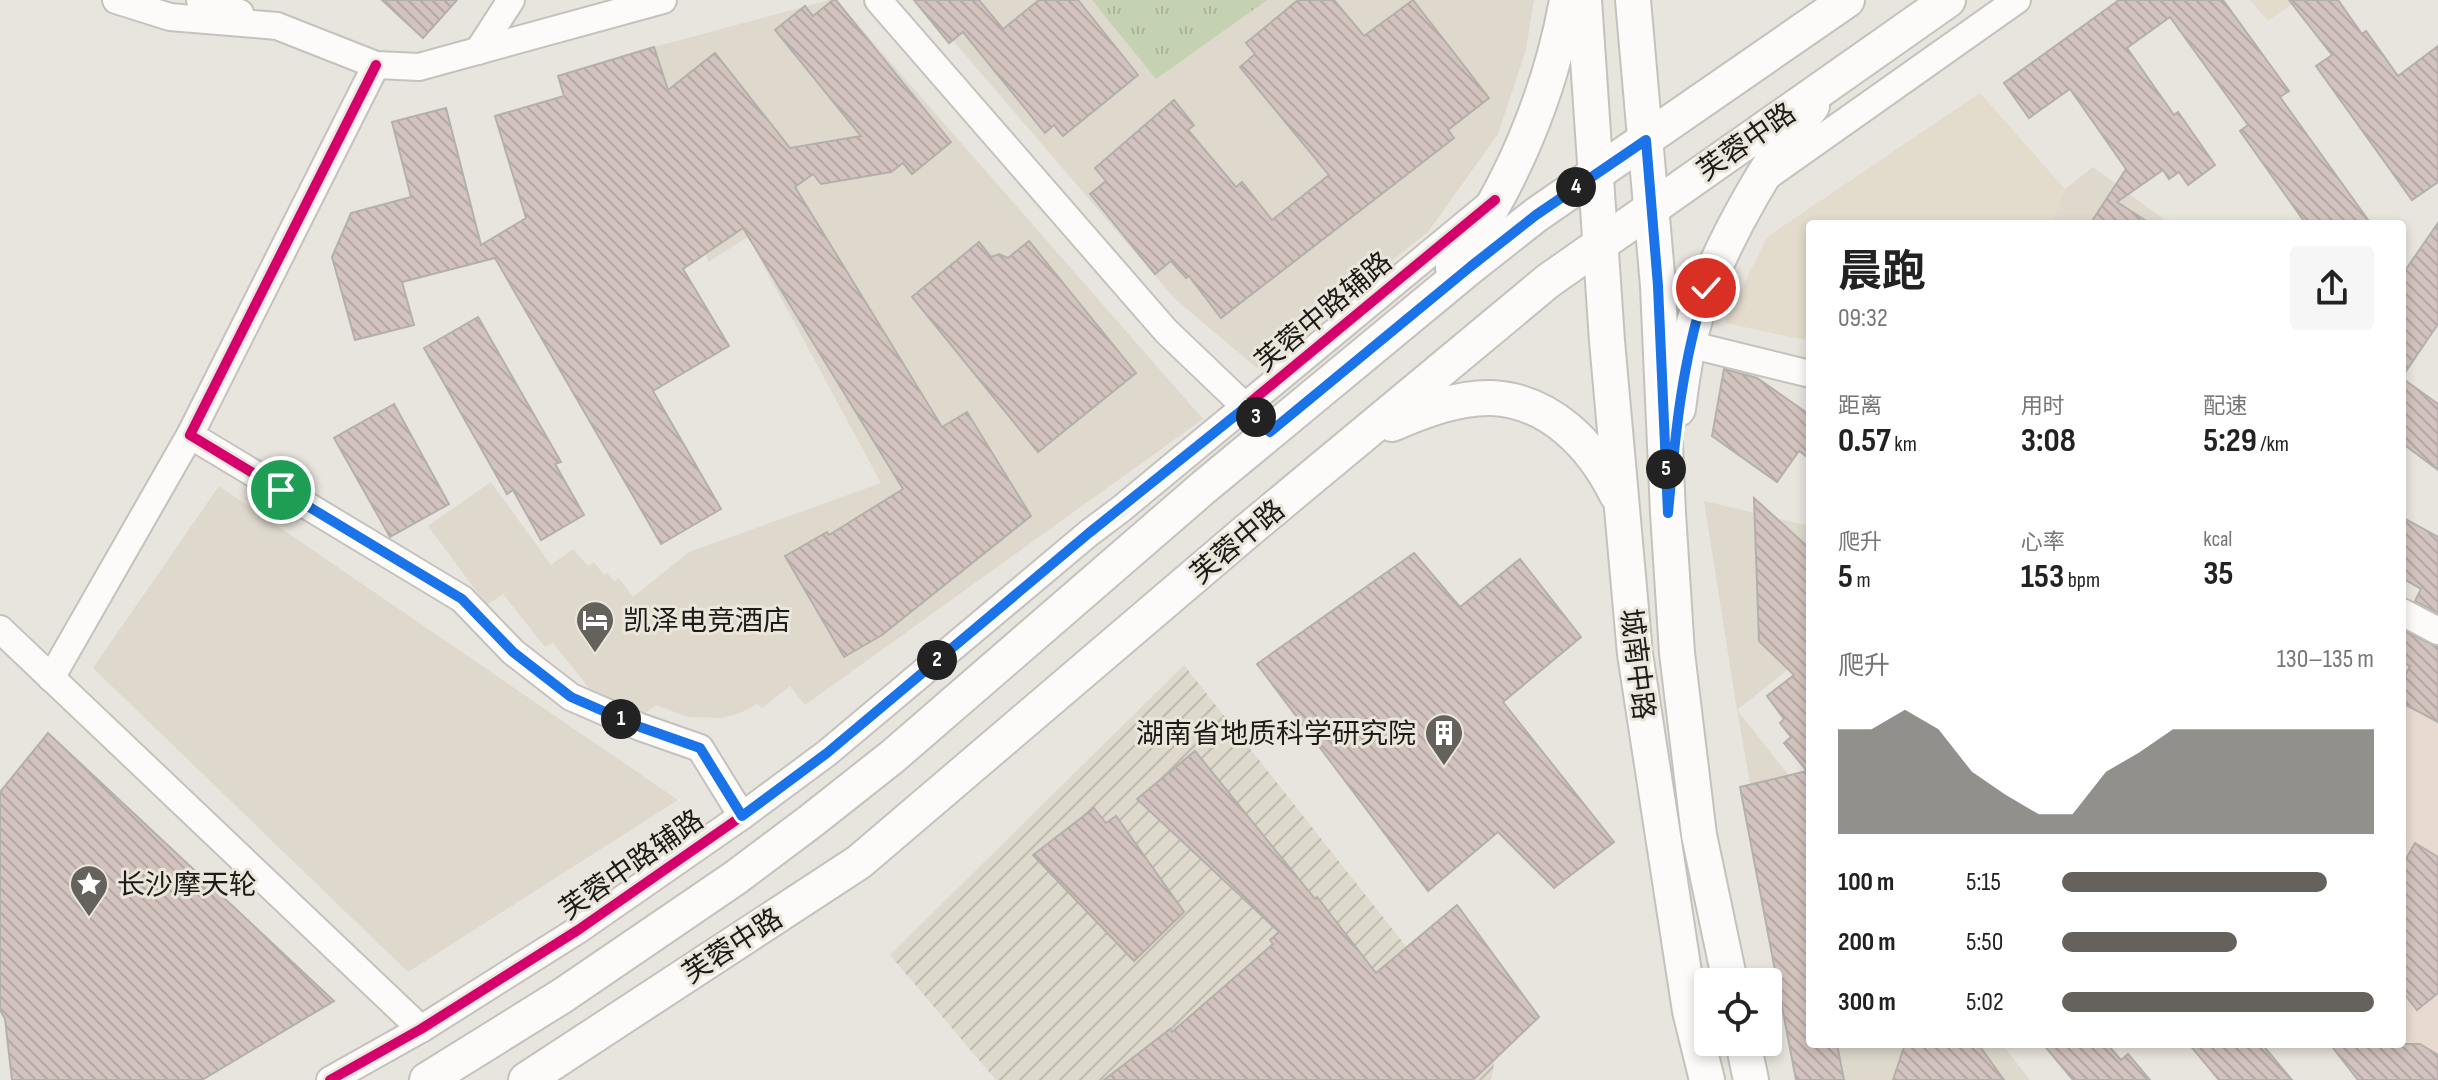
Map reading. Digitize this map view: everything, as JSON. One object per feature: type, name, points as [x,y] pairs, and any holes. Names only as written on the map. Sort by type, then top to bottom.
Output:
[{"type":"main road","points":[[1432,298],[1465,252],[1525,140],[1549,79],[1567,0]]},
{"type":"main road","name":"城南中路","points":[[1584,0],[1600,243],[1635,654],[1690,1011],[1707,1080]]},
{"type":"main road","name":"城南中路","points":[[1633,0],[1658,286],[1677,653],[1699,835],[1727,968]]},
{"type":"main road","name":"芙蓉中路","points":[[427,1080],[598,972],[735,878],[811,821],[892,757],[1204,487],[1536,215],[1847,0]]},
{"type":"main road","name":"芙蓉中路","points":[[526,1080],[859,862],[1548,281],[1948,0]]},
{"type":"main road","points":[[1668,513],[1688,344],[1706,288],[1762,180],[1797,124],[1833,81]]},
{"type":"main road","points":[[1349,447],[1424,410],[1458,402],[1492,398],[1528,405],[1554,418],[1588,447],[1607,474],[1623,506]]},
{"type":"main road","points":[[1746,1056],[1751,1080]]},
{"type":"street","points":[[116,0],[170,17],[277,26]]},
{"type":"street","points":[[200,0],[376,65],[419,67],[663,0]]},
{"type":"street","points":[[478,51],[511,0]]},
{"type":"street","points":[[878,0],[1166,331],[1270,432]]},
{"type":"street","points":[[1762,180],[2017,0]]},
{"type":"street","points":[[51,678],[190,435],[376,65]]},
{"type":"street","name":"芙蓉中路辅路","points":[[330,1080],[421,1029],[578,930],[827,753],[1495,200]]},
{"type":"street","points":[[1688,344],[1806,373]]},
{"type":"street","points":[[190,435],[462,599],[513,652],[571,697],[640,727],[700,748],[742,816]]},
{"type":"street","points":[[2406,614],[2438,631]]},
{"type":"street","points":[[0,629],[421,1029]]},
{"type":"shaded area","points":[[836,0],[1203,419],[805,705],[790,686],[762,708],[757,704],[723,718],[688,717],[656,705],[636,720],[579,697],[589,688],[553,643],[545,647],[503,594],[487,605],[428,526],[491,482],[551,565],[573,549],[588,566],[594,562],[604,575],[607,573],[614,581],[619,578],[633,597],[689,552],[881,483],[748,237],[708,262],[654,47]]},
{"type":"shaded area","points":[[918,0],[1534,0],[1526,49],[1498,134],[1428,232],[1257,368],[1175,299]]},
{"type":"shaded area","points":[[2250,0],[2298,0],[2268,21]]},
{"type":"shaded area","points":[[1980,93],[2065,189],[2053,220],[1806,220],[1806,340],[1725,323],[1767,237]]},
{"type":"shaded area","points":[[2093,167],[2165,220],[2053,220],[2065,189]]},
{"type":"shaded area","points":[[219,486],[678,800],[408,972],[93,668]]},
{"type":"shaded area","points":[[1704,501],[1806,525],[1806,655],[1737,710]]},
{"type":"shaded area","points":[[2406,613],[2438,626],[2438,1070],[2406,1047]]},
{"type":"shaded area","points":[[1184,665],[1495,1059],[1491,1080],[996,1080],[890,955]]},
{"type":"shaded area","points":[[1737,710],[1806,797],[1806,1048],[2005,1048],[2030,1080],[1803,1080]]},
{"type":"green space","points":[[1092,0],[1267,0],[1156,79]]},
{"type":"building","points":[[382,0],[457,0],[423,38]]},
{"type":"building","points":[[833,0],[951,142],[912,174],[903,163],[891,172],[821,184],[813,174],[795,187],[942,427],[967,412],[1031,516],[882,635],[844,657],[785,556],[827,532],[829,535],[903,489],[743,228],[683,269],[729,346],[653,391],[721,509],[661,544],[495,258],[402,282],[414,325],[355,340],[332,257],[351,213],[411,197],[392,122],[446,108],[481,245],[526,218],[495,116],[564,96],[558,76],[654,47],[668,90],[715,53],[790,148],[861,136],[775,30],[805,6],[813,16]]},
{"type":"building","points":[[914,0],[979,0],[1003,29],[1039,0],[1078,0],[1138,75],[1063,136],[1054,125],[1045,133],[963,32],[949,43]]},
{"type":"building","points":[[1298,0],[1334,0],[1364,36],[1413,0],[1489,98],[1448,130],[1454,138],[1221,318],[1189,276],[1186,278],[1171,261],[1155,274],[1090,194],[1106,181],[1095,168],[1174,100],[1194,125],[1188,130],[1236,187],[1242,182],[1272,220],[1329,175],[1240,67],[1255,54],[1246,43]]},
{"type":"building","points":[[2119,0],[2223,0],[2289,91],[2280,97],[2368,220],[2303,220],[2240,131],[2248,125],[2170,17],[2127,48],[2174,115],[2178,112],[2215,165],[2188,185],[2179,172],[2169,179],[2163,170],[2117,202],[2145,220],[2093,220],[2126,169],[2070,89],[2029,118],[2004,83]]},
{"type":"building","points":[[2289,0],[2338,0],[2362,34],[2366,31],[2398,76],[2438,46],[2438,182],[2412,200],[2316,66],[2332,55]]},
{"type":"building","points":[[2438,223],[2438,324],[2406,371],[2406,269]]},
{"type":"building","points":[[1029,241],[1136,373],[1038,452],[912,297],[979,242],[991,257],[999,254],[1008,258]]},
{"type":"building","points":[[478,317],[561,462],[555,464],[584,515],[541,540],[513,490],[507,494],[424,348]]},
{"type":"building","points":[[1724,369],[1757,378],[1806,412],[1806,456],[1799,451],[1777,482],[1712,436]]},
{"type":"building","points":[[2406,381],[2438,404],[2438,470],[2406,446]]},
{"type":"building","points":[[394,404],[449,504],[390,537],[334,438]]},
{"type":"building","points":[[1754,498],[1806,545],[1806,770],[1784,743],[1791,737],[1780,723],[1784,719],[1767,696],[1794,675],[1759,641]]},
{"type":"building","points":[[2406,519],[2438,537],[2438,613],[2415,601],[2421,589],[2406,580]]},
{"type":"building","name":"湖南省地质科学研究院","points":[[1414,553],[1460,607],[1520,559],[1581,637],[1503,702],[1614,842],[1554,888],[1498,832],[1428,891],[1257,664]]},
{"type":"building","points":[[2406,632],[2438,647],[2438,722],[2406,705],[2406,674],[2410,666],[2406,664]]},
{"type":"building","points":[[48,733],[334,1001],[202,1080],[12,1080],[5,1019],[0,1010],[0,792]]},
{"type":"building","points":[[1195,751],[1376,973],[1457,905],[1539,1017],[1473,1080],[1104,1080],[1170,1029],[1172,1032],[1273,944],[1270,940],[1279,932],[1137,799]]},
{"type":"building","points":[[1806,771],[1806,1048],[1838,1048],[1844,1080],[1796,1080],[1782,1007],[1782,968],[1775,968],[1740,787]]},
{"type":"building","points":[[1094,808],[1106,823],[1116,816],[1184,912],[1134,961],[1033,855]]},
{"type":"building","points":[[2415,843],[2438,857],[2438,993],[2417,1010],[2406,996],[2406,859]]},
{"type":"building","points":[[2406,1044],[2420,1044],[2438,1055],[2438,1080],[2358,1080],[2333,1048],[2406,1048]]},
{"type":"building","points":[[1904,1048],[1981,1048],[2004,1080],[1893,1080]]},
{"type":"building","points":[[2046,1048],[2110,1048],[2121,1060],[2128,1054],[2150,1080],[2073,1080]]},
{"type":"building","points":[[2192,1048],[2265,1048],[2292,1080],[2219,1080]]},
{"type":"cycle path","points":[[376,65],[190,435],[462,599],[513,652],[571,697],[640,727],[700,748],[742,816]]},
{"type":"cycle path","points":[[330,1080],[421,1029],[578,930],[827,753],[1495,200]]},
{"type":"place","name":"凯泽电竞酒店","points":[[595,654]]},
{"type":"place","name":"湖南省地质科学研究院","points":[[1444,767]]},
{"type":"place","name":"长沙摩天轮","points":[[89,918]]},
{"type":"route","points":[[281,490],[462,599],[513,652],[571,697],[640,727],[700,748],[742,816],[827,753],[1089,533],[1246,407],[1270,432],[1536,215],[1646,140],[1658,286],[1668,513],[1688,344],[1706,288]]}]
